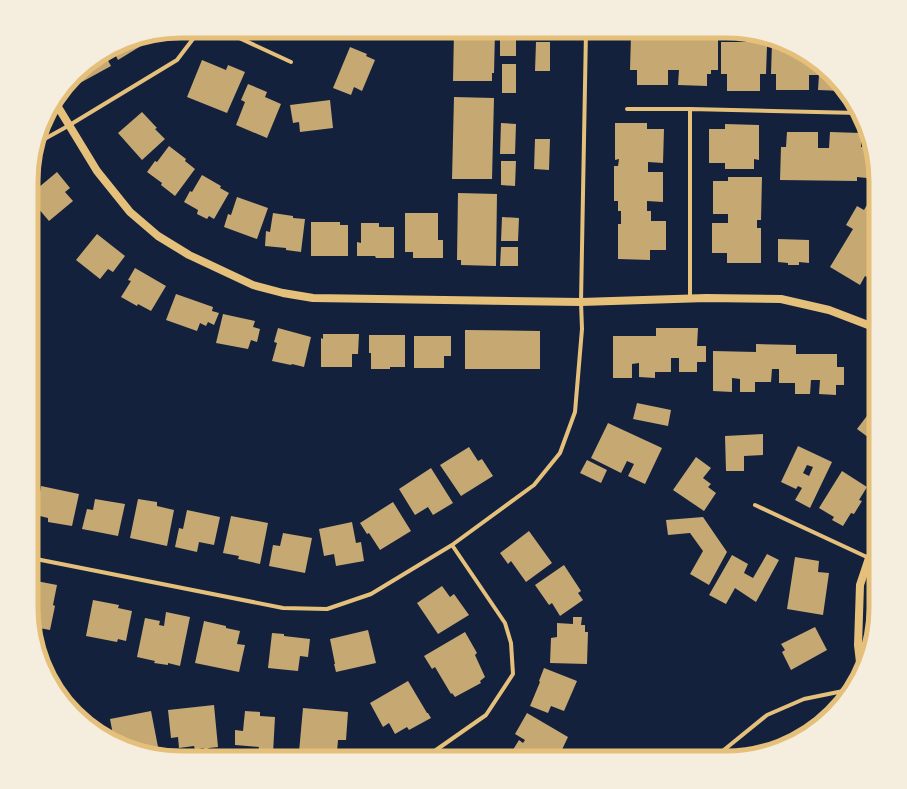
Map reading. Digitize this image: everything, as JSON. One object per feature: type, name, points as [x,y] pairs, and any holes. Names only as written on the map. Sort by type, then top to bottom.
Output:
[{"type":"main road","points":[[58,107],[97,171],[130,212],[158,236],[189,255],[253,285],[283,293],[313,298],[581,302],[690,299],[781,299],[829,310],[869,325]]},
{"type":"main road","points":[[860,658],[858,645],[860,585],[869,558]]},
{"type":"street","points":[[45,139],[177,60],[194,38]]},
{"type":"street","points":[[239,38],[291,62]]},
{"type":"street","points":[[38,559],[283,608],[327,609],[371,594],[452,545],[534,485],[560,453],[575,412],[582,329],[581,302],[586,38]]},
{"type":"street","points":[[627,109],[852,113]]},
{"type":"street","points":[[690,109],[690,299]]},
{"type":"street","points":[[755,505],[869,558]]},
{"type":"street","points":[[434,751],[486,715],[513,674],[511,643],[505,623],[452,545]]},
{"type":"street","points":[[723,751],[767,715],[804,698],[843,691]]},
{"type":"building","points":[[454,38],[495,38],[494,73],[492,73],[492,81],[453,81]]},
{"type":"building","points":[[500,38],[516,38],[516,56],[500,56]]},
{"type":"building","points":[[631,38],[718,38],[718,70],[711,70],[711,74],[707,74],[707,86],[678,85],[679,70],[668,70],[668,85],[637,85],[637,70],[630,70]]},
{"type":"building","points":[[147,42],[118,60],[115,54]]},
{"type":"building","points":[[536,42],[550,42],[550,71],[535,71]]},
{"type":"building","points":[[721,42],[758,42],[764,43],[764,46],[767,46],[766,74],[760,74],[760,91],[727,91],[727,74],[721,74]]},
{"type":"building","points":[[772,46],[806,62],[820,73],[837,91],[818,90],[819,75],[809,75],[809,90],[776,90],[776,74],[771,74]]},
{"type":"building","points":[[350,47],[367,54],[366,56],[375,60],[362,91],[354,87],[351,95],[333,88]]},
{"type":"building","points":[[107,58],[111,66],[80,83],[79,81],[87,73]]},
{"type":"building","points":[[202,60],[226,70],[228,65],[245,72],[227,113],[187,97]]},
{"type":"building","points":[[502,64],[516,64],[516,93],[502,93]]},
{"type":"building","points":[[248,84],[267,92],[265,97],[281,104],[267,138],[236,125],[245,102],[241,100]]},
{"type":"building","points":[[454,97],[494,98],[492,179],[452,179]]},
{"type":"building","points":[[330,100],[333,128],[300,132],[299,122],[293,123],[290,105]]},
{"type":"building","points":[[142,112],[165,139],[142,160],[118,133]]},
{"type":"building","points":[[501,123],[516,124],[515,154],[500,154]]},
{"type":"building","points":[[615,123],[647,123],[647,129],[664,129],[663,163],[648,162],[648,172],[663,172],[663,202],[647,201],[647,211],[651,211],[651,221],[666,221],[666,250],[650,250],[650,260],[618,259],[618,224],[621,224],[621,211],[618,211],[618,201],[614,201],[614,166],[618,166],[619,159],[615,160]]},
{"type":"building","points":[[725,124],[759,125],[759,160],[754,159],[754,169],[725,169],[725,163],[709,163],[709,129],[725,129]]},
{"type":"building","points":[[787,132],[818,132],[818,148],[829,148],[830,132],[860,133],[861,147],[865,147],[868,160],[867,178],[857,177],[857,181],[780,180],[781,147],[786,147]]},
{"type":"building","points":[[535,139],[550,139],[549,170],[534,169]]},
{"type":"building","points":[[169,146],[186,159],[185,161],[195,169],[175,196],[161,185],[162,183],[147,172]]},
{"type":"building","points":[[501,161],[516,161],[515,186],[501,185]]},
{"type":"building","points":[[57,172],[70,188],[65,192],[73,201],[49,221],[38,208],[38,188]]},
{"type":"building","points":[[202,175],[221,186],[220,188],[229,193],[214,219],[209,216],[207,219],[197,214],[198,210],[184,202]]},
{"type":"building","points":[[728,177],[762,177],[761,220],[757,220],[757,228],[761,228],[761,263],[727,263],[727,253],[712,253],[712,223],[728,223],[728,214],[713,214],[713,181],[728,181]]},
{"type":"building","points":[[458,193],[497,194],[496,266],[461,265],[461,260],[457,260]]},
{"type":"building","points":[[237,197],[268,208],[257,239],[224,227],[228,214],[231,215]]},
{"type":"building","points":[[869,201],[869,278],[865,276],[860,285],[830,267],[853,229],[846,225],[857,206],[864,210]]},
{"type":"building","points":[[273,213],[293,216],[293,218],[305,219],[301,252],[286,250],[286,248],[265,246],[266,231],[270,232]]},
{"type":"building","points":[[405,213],[438,213],[438,240],[443,240],[443,258],[413,258],[413,252],[405,252]]},
{"type":"building","points":[[502,217],[519,218],[518,241],[501,241]]},
{"type":"building","points":[[311,222],[340,222],[340,225],[348,225],[348,256],[311,256]]},
{"type":"building","points":[[361,223],[379,223],[379,227],[394,227],[394,258],[357,256],[357,242],[361,243]]},
{"type":"building","points":[[97,234],[125,256],[113,272],[108,269],[100,279],[76,260]]},
{"type":"building","points":[[778,239],[809,240],[809,263],[799,262],[799,265],[788,265],[788,263],[778,262]]},
{"type":"building","points":[[501,247],[518,247],[518,266],[500,266]]},
{"type":"building","points":[[135,268],[166,286],[151,311],[138,304],[137,306],[121,297],[131,281],[128,280]]},
{"type":"building","points":[[176,294],[213,307],[212,311],[219,313],[214,325],[208,322],[206,326],[200,323],[197,331],[166,320]]},
{"type":"building","points":[[223,314],[255,321],[253,327],[260,329],[257,342],[251,340],[248,349],[216,343]]},
{"type":"building","points":[[278,328],[311,337],[304,367],[272,361],[277,343],[274,342]]},
{"type":"building","points":[[656,328],[698,328],[697,346],[706,346],[706,362],[697,362],[697,372],[679,372],[679,358],[671,358],[671,372],[655,372],[655,378],[639,377],[639,363],[632,364],[632,378],[613,378],[613,336],[656,336]]},
{"type":"building","points":[[465,330],[540,331],[540,369],[465,369]]},
{"type":"building","points":[[323,334],[359,334],[358,354],[352,354],[352,367],[321,367],[321,338],[323,339]]},
{"type":"building","points":[[369,335],[405,335],[405,367],[371,369]]},
{"type":"building","points":[[414,336],[451,336],[451,356],[444,356],[444,368],[414,368]]},
{"type":"building","points":[[756,344],[796,345],[796,354],[837,354],[837,367],[844,367],[844,385],[836,385],[836,395],[819,394],[820,380],[811,380],[810,394],[795,394],[795,383],[779,383],[779,369],[772,369],[771,382],[755,382],[755,392],[740,392],[740,379],[732,378],[732,392],[713,391],[713,351],[756,352]]},
{"type":"building","points":[[637,403],[671,410],[668,426],[633,419]]},
{"type":"building","points":[[869,413],[869,438],[857,429]]},
{"type":"building","points":[[608,423],[662,448],[645,484],[628,476],[634,464],[627,461],[621,473],[591,458]]},
{"type":"building","points":[[763,434],[763,455],[744,456],[744,471],[726,471],[725,436]]},
{"type":"building","points":[[798,446],[832,462],[810,508],[795,500],[802,488],[798,486],[796,489],[781,482]],"holes":[[[807,465],[813,467],[809,476],[803,473]]]},
{"type":"building","points":[[469,447],[478,461],[482,459],[493,476],[461,496],[440,465]]},
{"type":"building","points":[[696,457],[711,468],[703,478],[711,484],[708,487],[716,493],[704,511],[673,490]]},
{"type":"building","points":[[587,460],[607,470],[601,483],[580,473]]},
{"type":"building","points":[[431,468],[453,503],[433,515],[428,507],[415,515],[399,489]]},
{"type":"building","points":[[842,471],[867,487],[859,500],[862,501],[854,514],[851,513],[843,526],[832,520],[834,517],[819,508]]},
{"type":"building","points":[[41,486],[79,494],[72,526],[48,522],[48,518],[38,516],[38,503]]},
{"type":"building","points":[[95,499],[125,504],[118,536],[82,529],[87,509],[93,510]]},
{"type":"building","points":[[138,499],[157,502],[157,506],[174,510],[167,546],[130,538]]},
{"type":"building","points":[[393,502],[411,531],[380,550],[369,533],[367,534],[360,523]]},
{"type":"building","points":[[187,510],[220,517],[214,545],[199,542],[197,552],[175,547],[179,528],[183,529]]},
{"type":"building","points":[[231,516],[268,523],[260,564],[238,559],[239,556],[223,553]]},
{"type":"building","points":[[703,517],[727,552],[709,585],[690,574],[703,551],[690,533],[668,535],[666,520]]},
{"type":"building","points":[[352,522],[356,543],[361,542],[364,561],[336,566],[334,554],[324,556],[319,529]]},
{"type":"building","points":[[529,531],[552,563],[526,582],[511,561],[508,564],[500,553]]},
{"type":"building","points":[[283,533],[312,538],[305,573],[269,566],[273,545],[280,546]]},
{"type":"building","points":[[767,554],[779,560],[756,602],[735,588],[726,604],[709,595],[732,555],[748,564],[744,573],[753,578]]},
{"type":"building","points":[[795,557],[819,561],[818,572],[829,573],[823,615],[787,609]]},
{"type":"building","points":[[564,565],[581,591],[578,593],[583,600],[560,616],[552,603],[549,605],[535,585]]},
{"type":"building","points":[[38,581],[57,585],[53,605],[55,606],[50,630],[39,628]]},
{"type":"building","points":[[442,586],[450,597],[454,594],[469,615],[438,634],[417,603]]},
{"type":"building","points":[[93,600],[119,605],[118,608],[132,611],[126,641],[118,639],[117,642],[86,636]]},
{"type":"building","points":[[166,612],[190,617],[180,666],[168,663],[168,665],[154,663],[155,661],[137,657],[145,618],[160,621],[159,625],[164,626]]},
{"type":"building","points":[[573,617],[582,617],[581,625],[585,625],[585,632],[588,632],[587,664],[550,663],[551,638],[557,637],[557,623],[573,624]]},
{"type":"building","points":[[204,621],[240,631],[237,644],[245,645],[239,672],[195,663]]},
{"type":"building","points":[[815,627],[827,650],[791,670],[782,652],[785,650],[781,644]]},
{"type":"building","points":[[368,630],[376,663],[336,672],[330,639]]},
{"type":"building","points":[[465,632],[477,653],[475,655],[485,677],[480,681],[481,683],[455,697],[452,693],[451,694],[435,667],[432,669],[424,656]]},
{"type":"building","points":[[272,633],[310,639],[308,657],[300,656],[298,671],[268,668]]},
{"type":"building","points":[[544,668],[577,681],[564,711],[551,706],[548,713],[530,706]]},
{"type":"building","points":[[408,681],[431,718],[409,730],[407,727],[395,734],[389,723],[383,727],[370,703]]},
{"type":"building","points":[[214,705],[218,747],[209,748],[206,750],[203,748],[195,750],[194,746],[179,748],[178,737],[171,738],[168,710]]},
{"type":"building","points":[[303,708],[348,712],[346,740],[338,740],[337,751],[299,751]]},
{"type":"building","points":[[151,711],[158,749],[126,740],[113,734],[110,719]]},
{"type":"building","points":[[245,711],[260,712],[260,716],[275,717],[273,751],[258,751],[259,747],[235,745],[235,730],[243,731]]},
{"type":"building","points":[[527,713],[568,737],[561,751],[512,751],[519,740],[523,743],[525,740],[515,734]]}]
